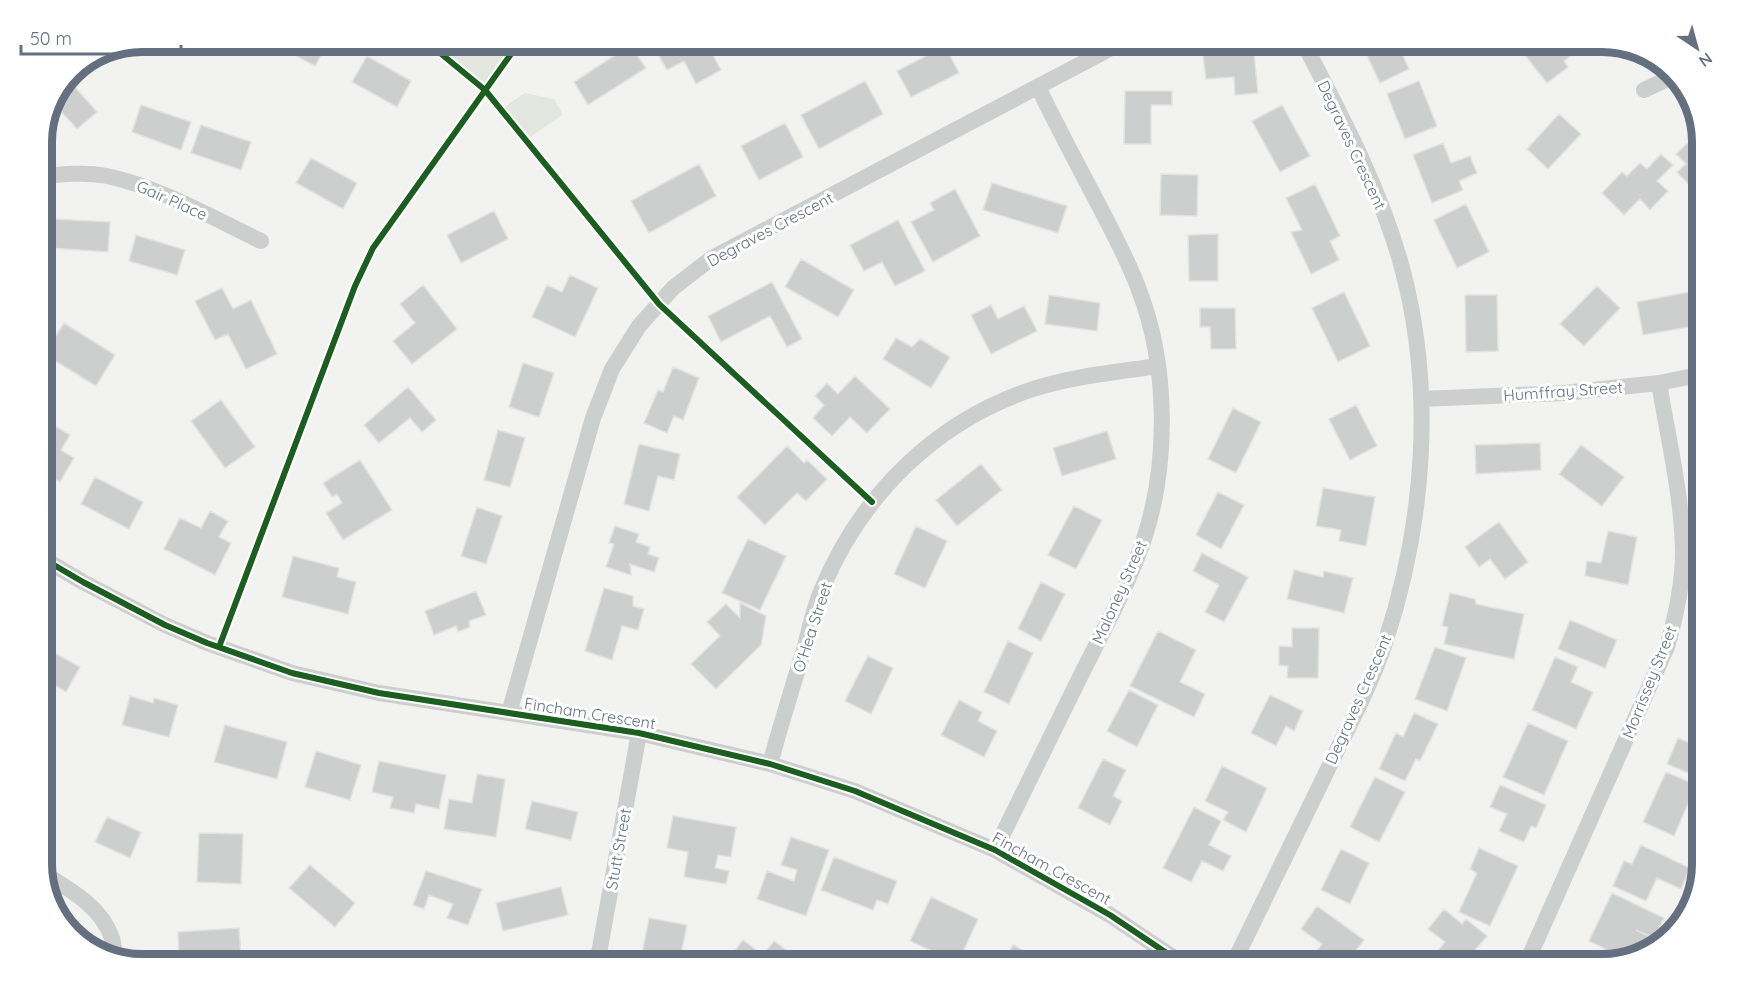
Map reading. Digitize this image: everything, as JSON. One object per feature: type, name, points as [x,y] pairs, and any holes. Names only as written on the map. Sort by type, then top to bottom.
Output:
[{"type":"street","name":"Degraves Crescent","points":[[509,713],[593,418],[612,369],[639,326],[673,288],[712,258],[1104,52]]},
{"type":"street","name":"Degraves Crescent","points":[[1238,953],[1353,718],[1384,645],[1404,578],[1417,509],[1422,436],[1421,399],[1419,365],[1409,297],[1379,196],[1308,52]]},
{"type":"street","points":[[1644,90],[1666,80]]},
{"type":"street","name":"Maloney Street","points":[[995,850],[1123,589],[1144,539],[1157,484],[1160,455],[1161,396],[1158,366],[1154,341],[1140,291],[1038,87]]},
{"type":"street","name":"Gair Place","points":[[53,175],[105,176],[143,185],[261,241]]},
{"type":"street","name":"O'Hea Street","points":[[770,764],[821,590],[846,539],[878,494],[896,474],[937,438],[983,409],[1034,389],[1088,377],[1158,366]]},
{"type":"street","name":"Humffray Street","points":[[1421,399],[1564,393],[1659,383],[1692,376]]},
{"type":"street","name":"Morrissey Street","points":[[1531,953],[1667,647],[1674,624],[1682,577],[1683,552],[1679,501],[1659,383]]},
{"type":"street","name":"Fincham Crescent","points":[[53,564],[165,625],[207,643],[292,673],[379,693],[639,733],[770,764],[855,791],[995,850],[1110,915],[1167,953]]},
{"type":"street","name":"Stutt Street","points":[[599,953],[639,733]]},
{"type":"street","points":[[55,881],[81,897],[103,919],[114,949]]},
{"type":"shaded area","points":[[449,52],[506,52],[509,58],[498,71],[492,71],[495,75],[492,80],[484,83],[458,64]]},
{"type":"shaded area","points":[[525,93],[554,99],[562,113],[526,140],[503,108]]},
{"type":"building","points":[[289,52],[323,52],[315,66]]},
{"type":"building","points":[[620,52],[637,55],[646,68],[588,105],[574,82]]},
{"type":"building","points":[[657,52],[711,52],[721,70],[696,84],[684,61],[667,70]]},
{"type":"building","points":[[933,52],[948,52],[959,73],[911,97],[897,71]]},
{"type":"building","points":[[1203,52],[1254,52],[1258,93],[1235,95],[1234,77],[1206,79]]},
{"type":"building","points":[[1365,52],[1401,52],[1409,69],[1380,83]]},
{"type":"building","points":[[1526,52],[1576,52],[1564,61],[1568,67],[1547,83],[1524,54]]},
{"type":"building","points":[[367,56],[411,81],[397,107],[352,82]]},
{"type":"building","points":[[865,81],[883,114],[819,149],[801,115]]},
{"type":"building","points":[[1419,81],[1437,126],[1405,139],[1387,94]]},
{"type":"building","points":[[74,85],[97,112],[77,129],[59,110]]},
{"type":"building","points":[[1125,91],[1172,91],[1172,105],[1151,105],[1151,144],[1124,144]]},
{"type":"building","points":[[141,105],[191,122],[181,150],[132,132]]},
{"type":"building","points":[[1282,105],[1310,156],[1280,172],[1252,121]]},
{"type":"building","points":[[1559,114],[1581,134],[1548,169],[1527,149]]},
{"type":"building","points":[[785,123],[803,157],[759,180],[741,146]]},
{"type":"building","points":[[201,125],[251,142],[241,170],[191,153]]},
{"type":"building","points":[[1692,139],[1692,188],[1677,172],[1686,164],[1676,154]]},
{"type":"building","points":[[1443,143],[1451,163],[1470,156],[1477,173],[1459,181],[1463,190],[1432,203],[1413,155]]},
{"type":"building","points":[[1661,154],[1673,165],[1657,181],[1668,191],[1650,210],[1640,199],[1624,215],[1602,193],[1622,172],[1627,176],[1640,163],[1647,169]]},
{"type":"building","points":[[311,158],[357,183],[343,209],[296,183]]},
{"type":"building","points":[[699,164],[716,196],[649,233],[631,201]]},
{"type":"building","points":[[1161,174],[1198,175],[1197,216],[1160,215]]},
{"type":"building","points":[[992,183],[1067,206],[1058,233],[983,210]]},
{"type":"building","points":[[1315,184],[1340,236],[1330,241],[1339,260],[1311,274],[1291,232],[1302,230],[1286,198]]},
{"type":"building","points":[[955,189],[980,236],[933,262],[911,222],[934,210],[930,203]]},
{"type":"building","points":[[1466,204],[1489,252],[1457,268],[1434,220]]},
{"type":"building","points":[[494,211],[508,239],[461,263],[447,235]]},
{"type":"building","points":[[53,219],[110,222],[108,252],[53,248]]},
{"type":"building","points":[[898,220],[925,271],[895,286],[882,262],[864,271],[850,245]]},
{"type":"building","points":[[1218,234],[1218,281],[1189,281],[1188,235]]},
{"type":"building","points":[[136,235],[185,250],[177,275],[129,261]]},
{"type":"building","points":[[801,259],[854,290],[838,317],[785,287]]},
{"type":"building","points":[[570,275],[598,288],[575,337],[532,317],[547,285],[562,292]]},
{"type":"building","points":[[772,282],[802,339],[787,347],[770,316],[721,342],[708,316]]},
{"type":"building","points":[[423,285],[457,329],[412,364],[393,341],[415,323],[400,304]]},
{"type":"building","points":[[1597,286],[1620,308],[1584,346],[1560,324]]},
{"type":"building","points":[[222,288],[233,309],[251,300],[277,354],[246,369],[228,334],[215,340],[195,301]]},
{"type":"building","points":[[1344,292],[1370,346],[1338,362],[1312,308]]},
{"type":"building","points":[[1689,292],[1692,327],[1643,335],[1637,302]]},
{"type":"building","points":[[1049,295],[1100,303],[1097,331],[1045,324]]},
{"type":"building","points":[[1465,295],[1497,295],[1498,351],[1466,352]]},
{"type":"building","points":[[991,305],[998,319],[1024,306],[1037,331],[991,354],[971,315]]},
{"type":"building","points":[[1200,308],[1235,308],[1236,349],[1211,349],[1210,327],[1200,327]]},
{"type":"building","points":[[64,323],[115,355],[96,386],[53,360],[53,340]]},
{"type":"building","points":[[896,338],[912,347],[920,339],[950,357],[931,388],[883,359]]},
{"type":"building","points":[[523,363],[554,373],[539,417],[509,407]]},
{"type":"building","points":[[673,367],[699,378],[683,420],[674,416],[667,433],[644,423],[658,390],[663,392]]},
{"type":"building","points":[[855,376],[890,409],[867,433],[850,417],[832,436],[813,418],[824,405],[815,396],[827,383],[838,394]]},
{"type":"building","points":[[408,387],[436,420],[422,432],[410,418],[379,443],[364,425]]},
{"type":"building","points":[[221,400],[255,447],[225,468],[191,421]]},
{"type":"building","points":[[1356,405],[1377,446],[1350,460],[1329,419]]},
{"type":"building","points":[[1233,408],[1261,422],[1236,473],[1208,459]]},
{"type":"building","points":[[53,425],[70,435],[61,450],[74,458],[60,482],[53,478]]},
{"type":"building","points":[[498,430],[525,438],[510,487],[484,480]]},
{"type":"building","points":[[1107,431],[1116,459],[1062,476],[1053,448]]},
{"type":"building","points":[[1540,443],[1541,470],[1476,474],[1475,445]]},
{"type":"building","points":[[639,444],[680,454],[674,480],[658,476],[649,511],[624,504]]},
{"type":"building","points":[[1581,445],[1624,477],[1602,506],[1559,474]]},
{"type":"building","points":[[787,446],[804,463],[807,460],[827,479],[806,501],[797,493],[765,525],[737,497]]},
{"type":"building","points":[[360,460],[392,510],[343,540],[326,513],[342,503],[337,494],[332,497],[323,483]]},
{"type":"building","points":[[981,464],[1002,490],[957,526],[936,500]]},
{"type":"building","points":[[95,477],[143,502],[129,529],[81,504]]},
{"type":"building","points":[[1323,488],[1375,497],[1366,546],[1339,541],[1341,530],[1316,526]]},
{"type":"building","points":[[1218,492],[1244,505],[1221,549],[1196,535]]},
{"type":"building","points":[[1074,506],[1102,520],[1076,569],[1048,555]]},
{"type":"building","points":[[477,507],[502,516],[486,564],[461,556]]},
{"type":"building","points":[[210,511],[228,521],[219,537],[231,543],[215,575],[164,549],[180,518],[201,528]]},
{"type":"building","points":[[1499,522],[1528,562],[1505,579],[1490,559],[1479,567],[1465,547]]},
{"type":"building","points":[[615,526],[639,534],[636,542],[650,547],[648,554],[659,558],[654,572],[630,564],[631,575],[606,567],[614,544],[609,543]]},
{"type":"building","points":[[916,526],[947,541],[925,588],[894,574]]},
{"type":"building","points":[[1608,531],[1637,537],[1628,585],[1585,576],[1587,561],[1601,563]]},
{"type":"building","points":[[748,539],[786,556],[760,610],[722,593]]},
{"type":"building","points":[[1202,553],[1248,577],[1224,622],[1205,612],[1219,585],[1193,571]]},
{"type":"building","points":[[293,556],[339,568],[337,577],[356,582],[348,614],[282,597]]},
{"type":"building","points":[[1294,570],[1323,577],[1324,571],[1353,578],[1344,613],[1287,599]]},
{"type":"building","points":[[1041,582],[1065,594],[1041,641],[1018,629]]},
{"type":"building","points":[[604,588],[633,596],[633,606],[644,609],[638,630],[622,626],[612,660],[585,651]]},
{"type":"building","points":[[476,591],[486,615],[469,621],[470,627],[458,632],[456,626],[434,635],[425,611]]},
{"type":"building","points":[[1450,593],[1475,599],[1476,604],[1524,614],[1514,659],[1444,644],[1448,627],[1442,626]]},
{"type":"building","points":[[740,603],[766,616],[761,645],[716,689],[691,664],[720,636],[707,622],[726,604],[740,618]]},
{"type":"building","points":[[1570,620],[1617,640],[1605,668],[1558,649]]},
{"type":"building","points":[[1292,628],[1319,628],[1318,678],[1287,678],[1288,666],[1279,665],[1279,646],[1292,647]]},
{"type":"building","points":[[1158,631],[1196,650],[1180,682],[1205,694],[1194,717],[1130,686]]},
{"type":"building","points":[[1008,641],[1033,653],[1009,704],[984,692]]},
{"type":"building","points":[[1435,647],[1466,658],[1447,711],[1415,699]]},
{"type":"building","points":[[53,652],[80,667],[66,692],[53,684]]},
{"type":"building","points":[[868,656],[893,668],[871,714],[845,701]]},
{"type":"building","points":[[1555,657],[1578,667],[1571,682],[1593,692],[1576,729],[1532,710]]},
{"type":"building","points":[[1129,690],[1158,705],[1137,747],[1107,731]]},
{"type":"building","points":[[1270,695],[1303,711],[1294,731],[1286,726],[1276,746],[1251,733]]},
{"type":"building","points":[[130,696],[153,703],[154,698],[178,705],[169,737],[122,725]]},
{"type":"building","points":[[959,700],[982,712],[978,721],[997,731],[984,757],[941,735]]},
{"type":"building","points":[[1414,713],[1438,724],[1420,761],[1416,759],[1405,781],[1379,769],[1396,733],[1403,737]]},
{"type":"building","points":[[1528,723],[1568,741],[1544,795],[1503,777]]},
{"type":"building","points":[[225,725],[287,742],[277,779],[214,762]]},
{"type":"building","points":[[1678,738],[1692,744],[1692,774],[1667,764]]},
{"type":"building","points":[[316,751],[361,765],[350,800],[305,787]]},
{"type":"building","points":[[1103,759],[1126,770],[1113,796],[1122,801],[1110,825],[1078,808]]},
{"type":"building","points":[[379,761],[446,775],[439,809],[416,804],[414,813],[390,808],[393,797],[372,792]]},
{"type":"building","points":[[1222,766],[1267,788],[1246,832],[1223,820],[1228,812],[1205,801]]},
{"type":"building","points":[[1666,772],[1692,783],[1692,794],[1674,836],[1643,822]]},
{"type":"building","points":[[477,774],[505,779],[496,837],[444,829],[449,799],[472,803]]},
{"type":"building","points":[[1375,777],[1405,792],[1379,842],[1350,827]]},
{"type":"building","points":[[1500,785],[1546,805],[1536,828],[1531,826],[1524,842],[1499,831],[1507,814],[1490,807]]},
{"type":"building","points":[[532,801],[578,812],[571,840],[525,829]]},
{"type":"building","points":[[1194,807],[1221,821],[1209,845],[1231,856],[1223,871],[1202,861],[1191,882],[1163,868]]},
{"type":"building","points":[[673,816],[736,827],[731,857],[718,855],[715,868],[729,871],[726,884],[684,877],[688,852],[667,848]]},
{"type":"building","points":[[107,817],[141,832],[130,858],[95,842]]},
{"type":"building","points":[[199,833],[243,834],[241,884],[197,882]]},
{"type":"building","points":[[791,837],[829,850],[806,916],[757,899],[767,871],[794,881],[797,870],[781,865]]},
{"type":"building","points":[[1641,845],[1690,868],[1681,889],[1657,878],[1646,901],[1613,886],[1624,861],[1632,864]]},
{"type":"building","points":[[1479,848],[1518,866],[1490,926],[1459,912],[1477,873],[1470,869]]},
{"type":"building","points":[[1341,849],[1369,863],[1350,904],[1321,890]]},
{"type":"building","points":[[834,857],[897,881],[888,904],[877,900],[873,910],[821,890]]},
{"type":"building","points":[[310,865],[355,903],[335,927],[289,888]]},
{"type":"building","points":[[426,871],[482,889],[468,925],[447,918],[453,904],[429,895],[424,909],[413,905]]},
{"type":"building","points":[[561,887],[568,915],[503,931],[496,903]]},
{"type":"building","points":[[1612,893],[1664,918],[1653,937],[1636,930],[1648,936],[1645,942],[1637,947],[1614,953],[1589,941]]},
{"type":"building","points":[[931,897],[978,919],[963,953],[936,953],[910,941]]},
{"type":"building","points":[[1317,906],[1364,940],[1354,953],[1315,953],[1322,944],[1301,929]]},
{"type":"building","points":[[1444,909],[1462,924],[1466,919],[1487,936],[1473,953],[1436,953],[1445,942],[1428,929]]},
{"type":"building","points":[[649,918],[687,925],[681,953],[642,953]]},
{"type":"building","points":[[239,928],[241,953],[179,953],[178,932]]},
{"type":"building","points":[[743,940],[760,953],[733,953]]},
{"type":"building","points":[[774,941],[790,953],[765,953]]},
{"type":"building","points":[[1013,945],[1028,953],[1009,953]]},
{"type":"cycle path","points":[[439,52],[485,90],[659,304],[872,502]]},
{"type":"cycle path","points":[[219,647],[355,286],[373,248],[512,52]]},
{"type":"cycle path","points":[[53,564],[165,625],[207,643],[292,673],[379,693],[639,733],[770,764],[855,791],[995,850],[1110,915],[1167,953]]}]
